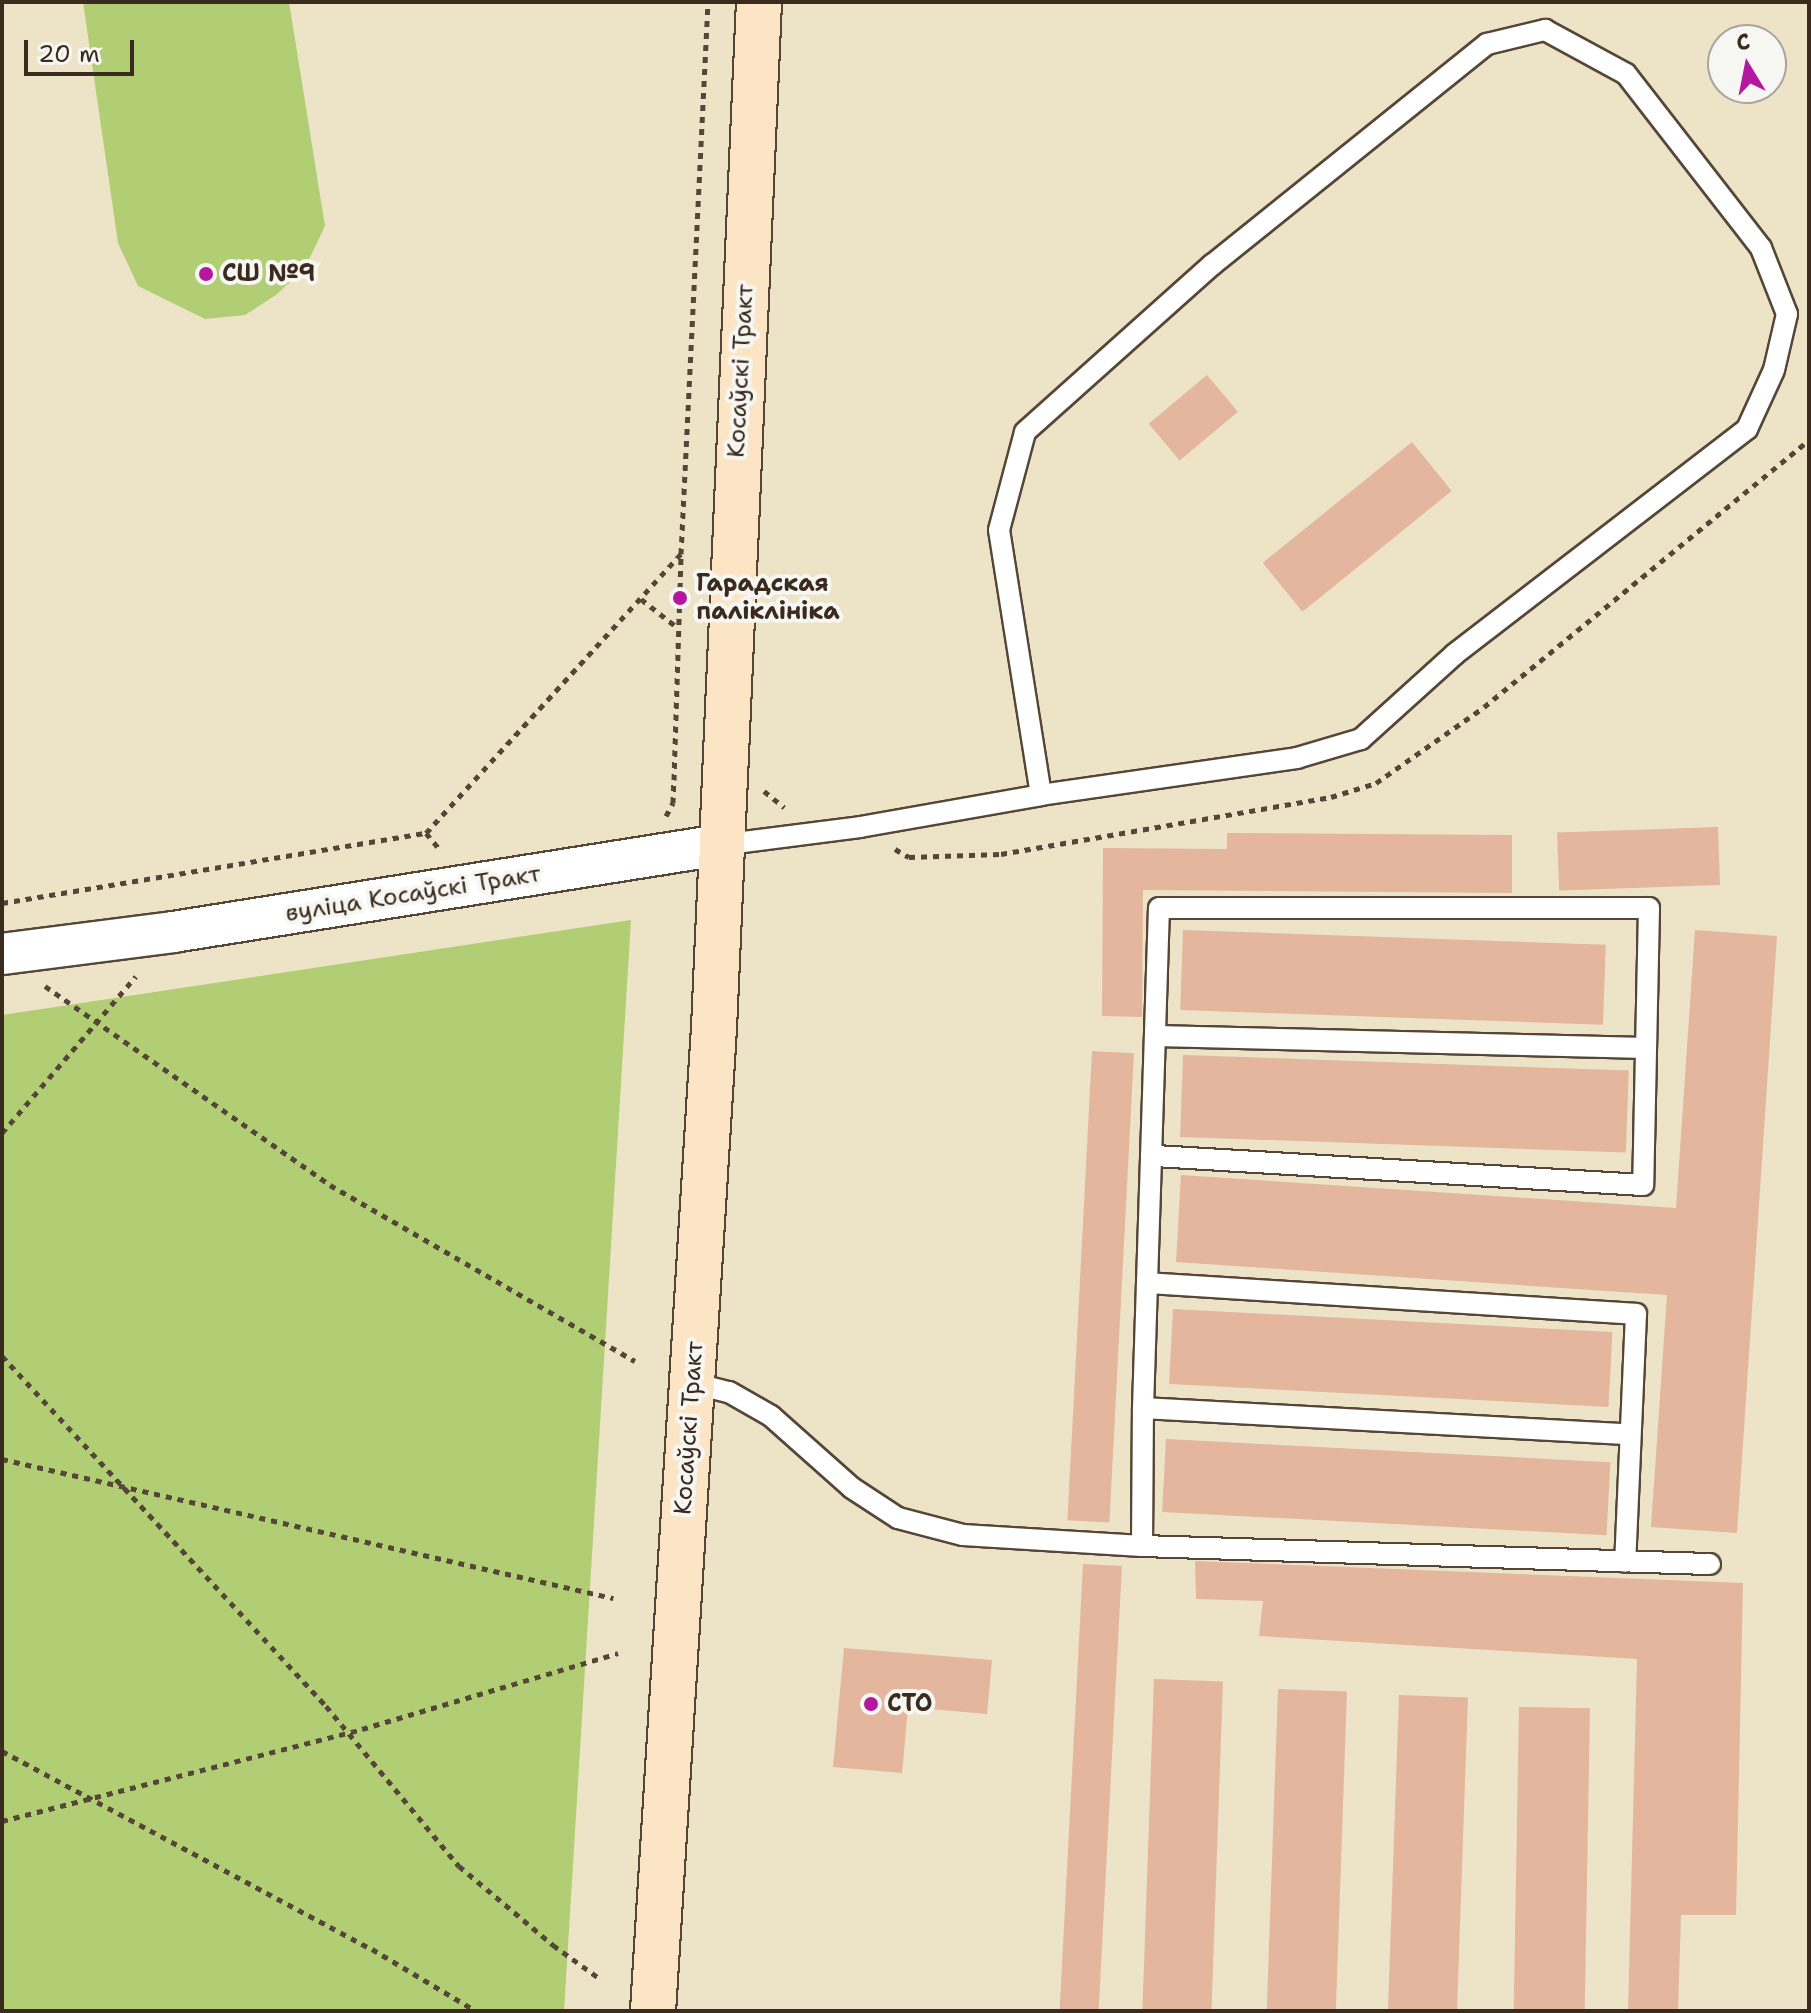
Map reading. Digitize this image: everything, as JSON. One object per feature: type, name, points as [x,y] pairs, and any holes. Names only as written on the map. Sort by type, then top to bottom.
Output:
[{"type":"main road","name":"Косаўскі Тракт","points":[[653,2011],[714,1028],[759,2]]},
{"type":"street","name":"вуліца Косаўскі Тракт","points":[[2,954],[173,932],[720,845]]},
{"type":"lane","points":[[720,845],[860,827],[1041,795],[1297,758],[1361,739],[1455,654],[1747,429],[1774,370],[1787,314],[1761,248],[1626,74],[1545,30],[1487,44],[1212,265],[1025,432],[999,530],[1041,795]]},
{"type":"lane","points":[[1142,1546],[1143,1408],[1151,1156],[1156,1036],[1159,908],[1649,908],[1643,1185],[1151,1156]]},
{"type":"lane","points":[[1156,1036],[1646,1048]]},
{"type":"lane","points":[[1147,1283],[1636,1314],[1625,1562]]},
{"type":"lane","points":[[692,1383],[729,1392],[771,1416],[852,1488],[898,1518],[963,1535],[1142,1546],[1710,1564]]},
{"type":"lane","points":[[1143,1408],[1629,1434]]},
{"type":"path","points":[[661,825],[673,803],[681,554],[708,2]]},
{"type":"path","points":[[2,903],[426,833],[681,554]]},
{"type":"path","points":[[641,599],[679,628]]},
{"type":"path","points":[[761,785],[766,794],[784,807],[797,808]]},
{"type":"path","points":[[426,833],[445,855]]},
{"type":"path","points":[[2,1133],[173,932]]},
{"type":"path","points":[[39,982],[330,1185],[635,1361]]},
{"type":"path","points":[[2,1356],[326,1706],[459,1866],[553,1945],[599,1978]]},
{"type":"path","points":[[2,1459],[613,1598]]},
{"type":"path","points":[[2,1821],[362,1729],[618,1653]]},
{"type":"path","points":[[2,1751],[358,1941],[476,2011]]},
{"type":"green space","points":[[83,2],[289,2],[325,226],[305,268],[276,295],[245,315],[205,319],[138,286],[118,243]]},
{"type":"green space","points":[[631,920],[564,2011],[2,2011],[2,1015]]},
{"type":"building","points":[[1207,375],[1238,412],[1180,461],[1149,424]]},
{"type":"building","points":[[1412,442],[1452,491],[1302,612],[1263,563]]},
{"type":"building","points":[[1718,827],[1720,885],[1559,891],[1557,833]]},
{"type":"building","points":[[1227,833],[1512,835],[1512,893],[1143,890],[1142,1017],[1102,1016],[1103,848],[1227,849]]},
{"type":"building","points":[[1183,930],[1606,945],[1603,1025],[1180,1010]]},
{"type":"building","points":[[1695,930],[1777,936],[1737,1533],[1651,1527],[1667,1295],[1176,1262],[1181,1175],[1676,1208]]},
{"type":"building","points":[[1092,1051],[1134,1053],[1109,1523],[1067,1520]]},
{"type":"building","points":[[1183,1055],[1629,1071],[1626,1153],[1180,1137]]},
{"type":"building","points":[[1173,1309],[1612,1332],[1608,1407],[1169,1384]]},
{"type":"building","points":[[1166,1439],[1610,1462],[1607,1535],[1162,1512]]},
{"type":"building","points":[[1195,1561],[1743,1583],[1736,1915],[1681,1915],[1678,2011],[1628,2011],[1637,1659],[1259,1636],[1263,1601],[1196,1599]]},
{"type":"building","points":[[1083,1564],[1122,1566],[1099,2011],[1060,2011]]},
{"type":"building","points":[[844,1648],[992,1660],[987,1714],[908,1707],[902,1773],[833,1767]]},
{"type":"building","points":[[1154,1679],[1223,1681],[1211,2011],[1142,2011]]},
{"type":"building","points":[[1278,1689],[1347,1691],[1336,2011],[1267,2011]]},
{"type":"building","points":[[1399,1695],[1468,1697],[1457,2011],[1388,2011]]},
{"type":"building","points":[[1519,1707],[1590,1708],[1585,2011],[1514,2011]]},
{"type":"place","name":"СШ №9","points":[[206,274]]},
{"type":"place","name":"Гарадская паліклініка","points":[[680,598]]},
{"type":"place","name":"СТО","points":[[871,1704]]}]
